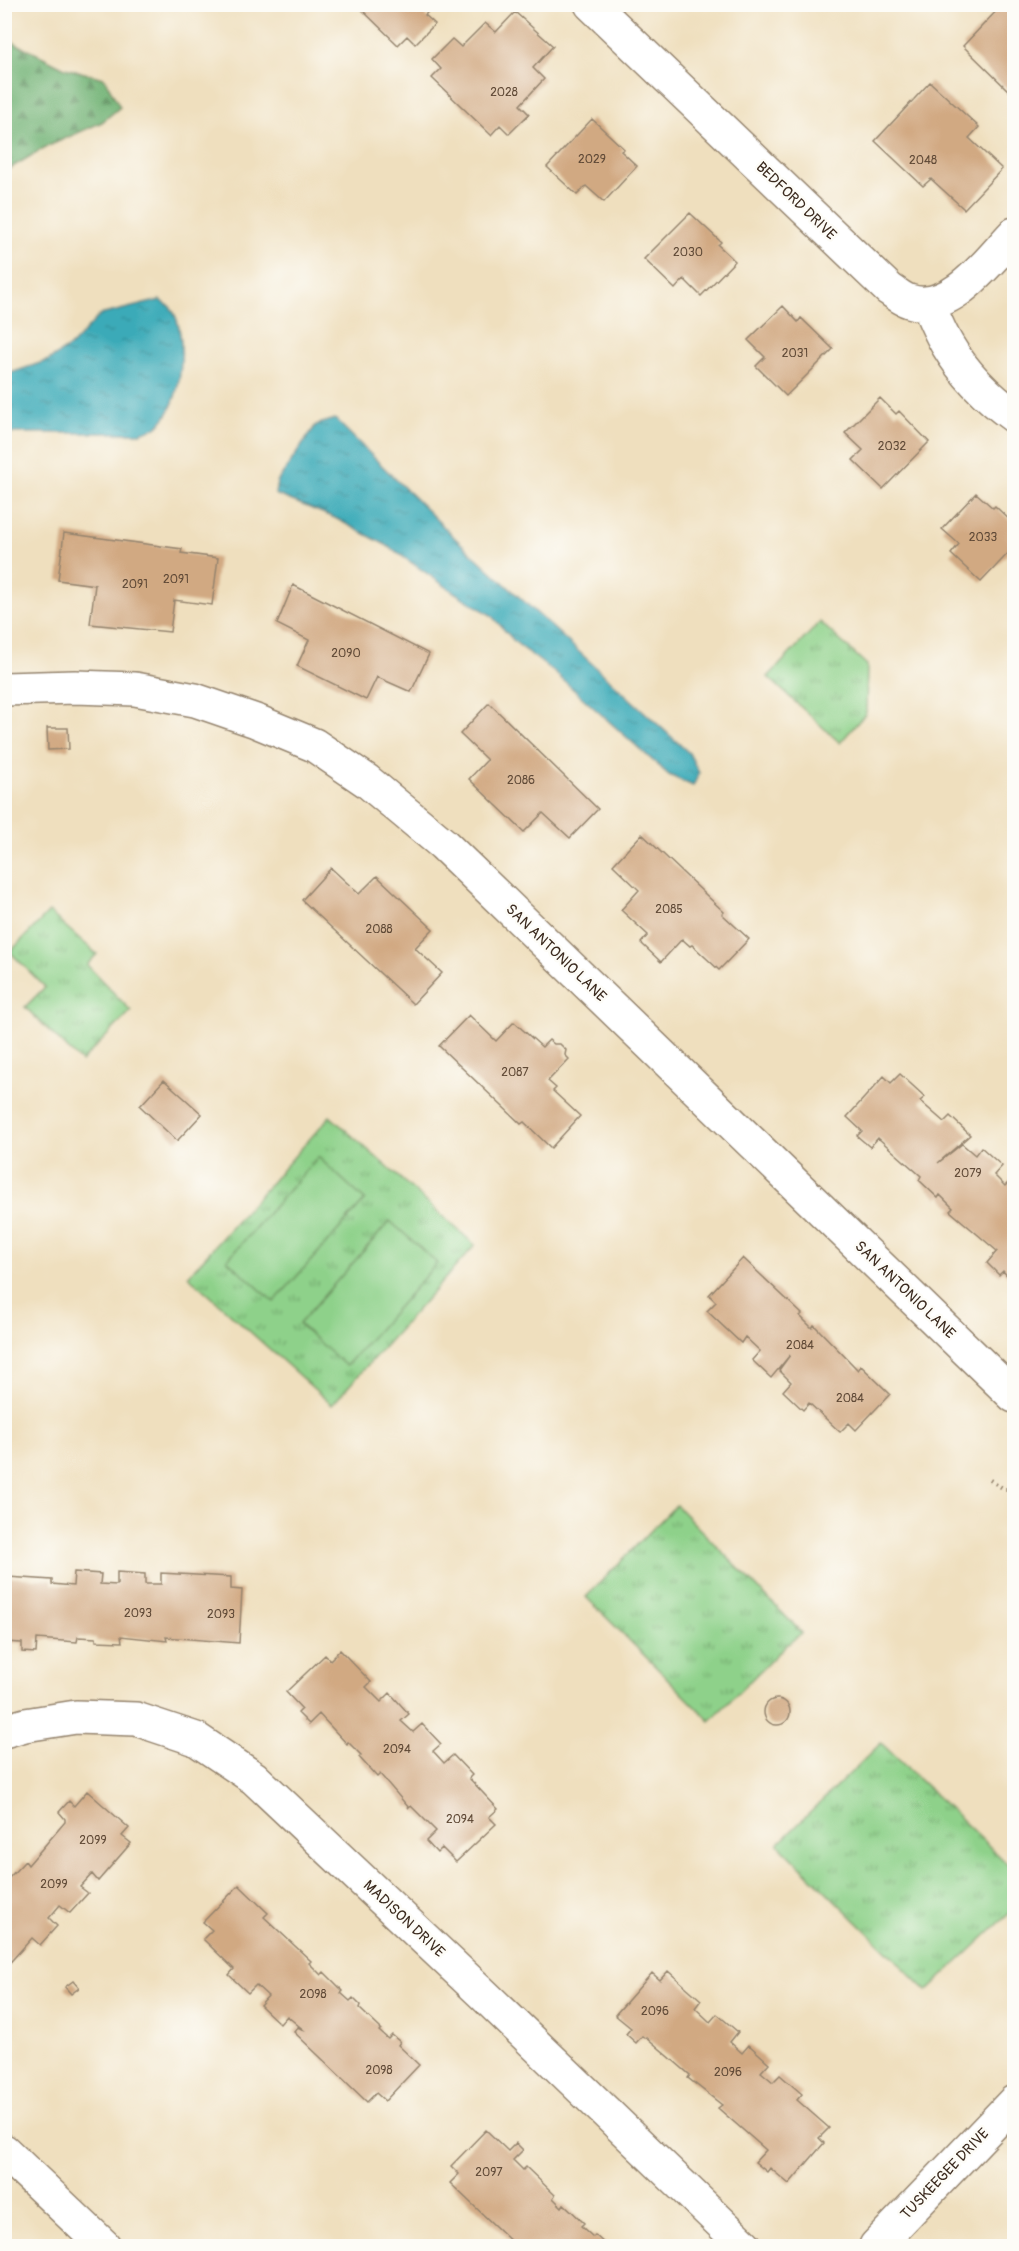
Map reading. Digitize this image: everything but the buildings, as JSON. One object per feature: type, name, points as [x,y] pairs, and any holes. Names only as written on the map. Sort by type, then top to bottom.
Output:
[{"type":"street","name":"BEDFORD DRIVE","points":[[591,4],[889,289],[909,301],[928,304]]},
{"type":"street","points":[[1014,234],[963,287],[947,298],[928,304],[947,345],[964,368],[997,404],[1014,416]]},
{"type":"street","name":"SAN ANTONIO LANE","points":[[4,689],[75,687],[135,689],[195,700],[256,721],[314,745],[367,781],[443,844],[1014,1396]]},
{"type":"street","name":"MADISON DRIVE","points":[[4,1731],[25,1725],[76,1717],[136,1719],[196,1739],[254,1778],[483,1994],[745,2247]]},
{"type":"street","name":"TUSKEEGEE DRIVE","points":[[876,2247],[1014,2102]]},
{"type":"street","points":[[4,2151],[104,2247]]},
{"type":"path","points":[[990,1480],[1004,1490],[1014,1489]]},
{"type":"green space","points":[[5,38],[65,68],[104,78],[120,107],[102,122],[44,148],[7,170],[5,183]]},
{"type":"green space","points":[[820,622],[867,665],[866,713],[840,743],[768,677]]},
{"type":"green space","points":[[49,912],[97,954],[87,965],[131,1011],[81,1062],[25,1007],[45,987],[10,952]]},
{"type":"green space","points":[[330,1116],[475,1245],[332,1405],[188,1276]]},
{"type":"green space","points":[[318,1157],[365,1200],[274,1302],[227,1260]]},
{"type":"green space","points":[[390,1221],[437,1263],[346,1366],[299,1324]]},
{"type":"green space","points":[[676,1505],[802,1633],[784,1647],[710,1721],[586,1597]]},
{"type":"green space","points":[[881,1743],[1014,1870],[1014,1909],[927,1991],[778,1844]]},
{"type":"water","points":[[160,300],[170,307],[177,319],[181,351],[178,387],[173,403],[166,417],[157,426],[140,433],[5,433],[5,375],[49,360],[72,345],[100,315]]},
{"type":"water","points":[[335,419],[455,538],[689,753],[699,773],[693,786],[669,775],[555,673],[515,642],[491,615],[386,545],[335,518],[275,494],[277,482],[316,425]]}]
